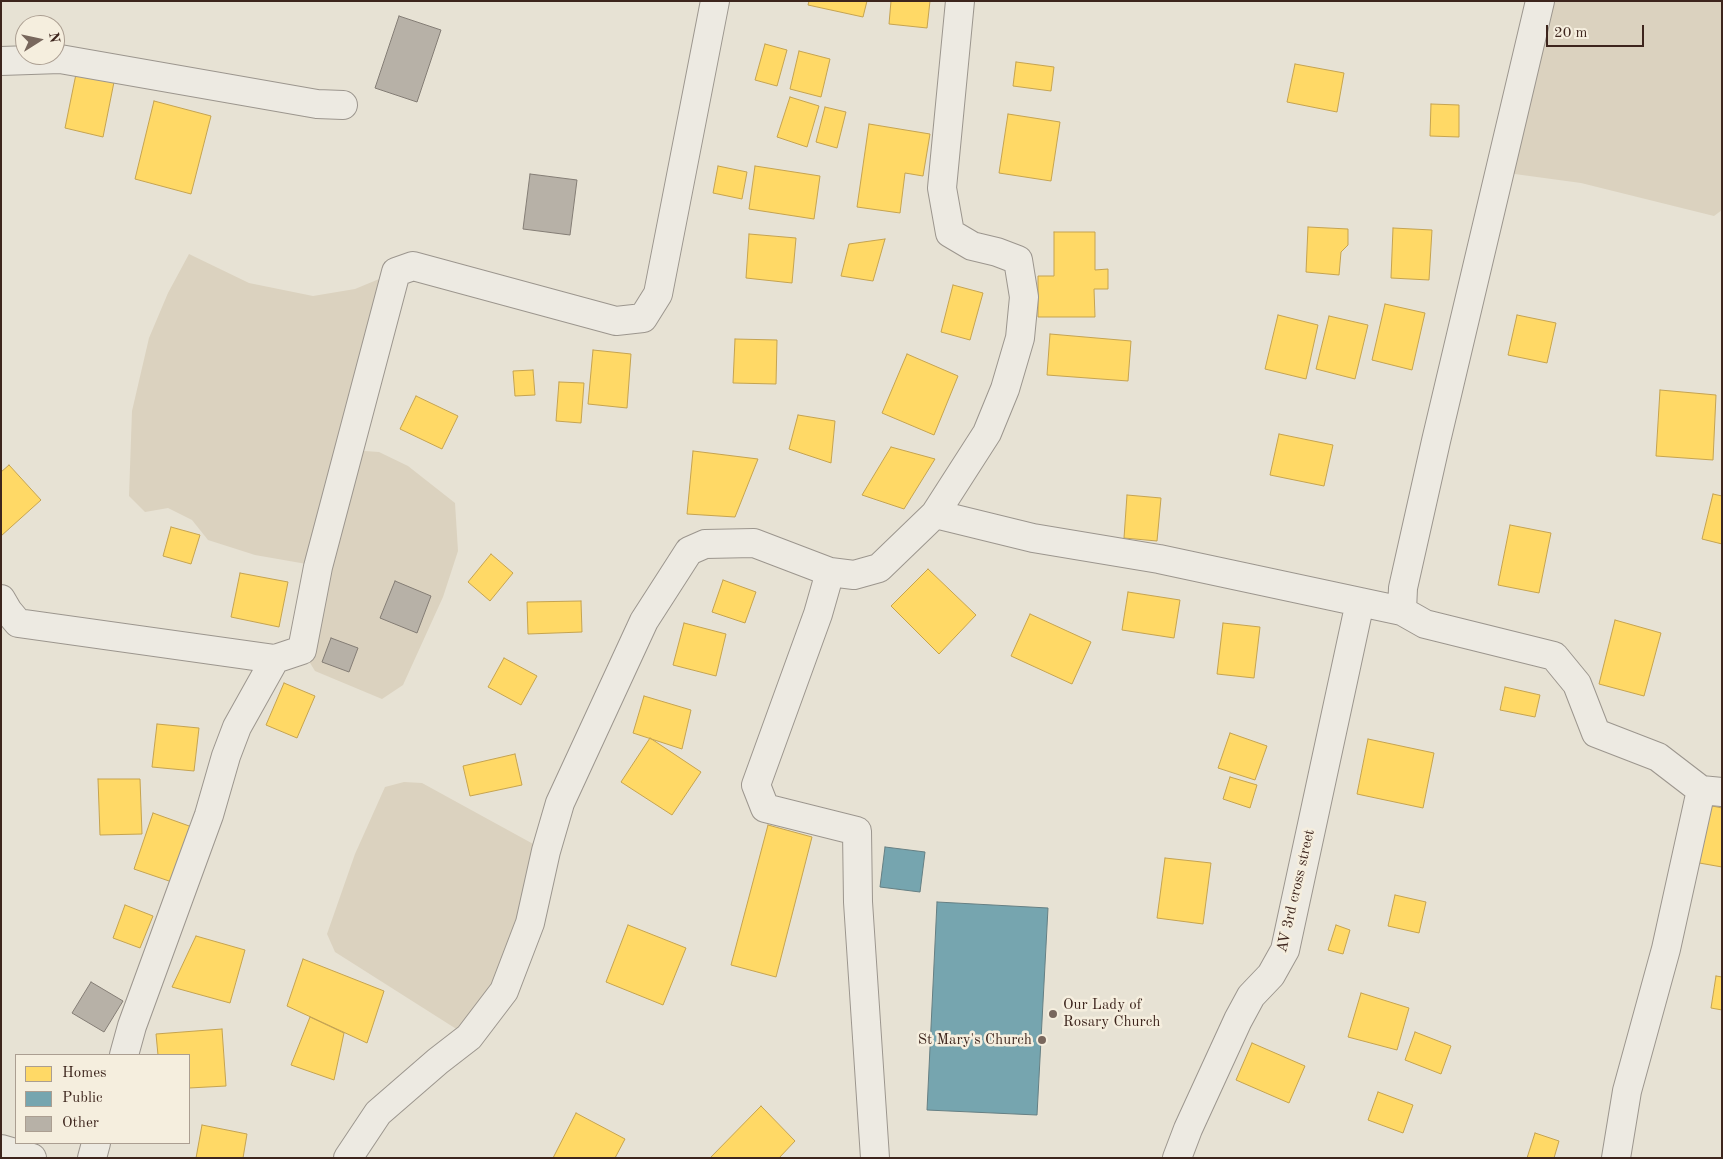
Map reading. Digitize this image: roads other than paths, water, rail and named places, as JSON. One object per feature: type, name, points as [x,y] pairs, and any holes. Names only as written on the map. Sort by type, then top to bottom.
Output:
[{"type":"street","points":[[1,599],[18,623],[275,659],[302,650],[318,566],[396,272],[413,266],[616,321],[643,318],[658,294],[716,1]]},
{"type":"street","points":[[348,1158],[378,1114],[438,1061],[469,1037],[504,991],[530,923],[546,851],[560,803],[644,622],[689,551],[705,544],[754,543],[830,572],[854,575],[879,568],[935,514],[987,433],[1005,389],[1020,338],[1024,297],[1018,260],[997,252],[972,246],[950,234],[942,188],[960,1]]},
{"type":"street","points":[[1402,611],[1403,588],[1436,441],[1540,1]]},
{"type":"street","points":[[1,61],[60,59],[317,104],[342,105]]},
{"type":"street","points":[[935,514],[1033,538],[1159,559],[1402,611],[1425,624],[1554,656],[1577,684],[1596,733],[1658,757],[1712,791],[1666,949],[1628,1091],[1616,1158]]},
{"type":"street","points":[[830,572],[818,614],[756,785],[765,808],[857,831],[858,902],[875,1158]]},
{"type":"street","name":"AV 3rd cross street","points":[[1177,1158],[1188,1129],[1238,1020],[1251,996],[1271,975],[1285,950],[1360,602]]},
{"type":"street","points":[[124,1054],[132,1026],[209,815],[236,727],[275,659]]},
{"type":"street","points":[[92,1158],[96,1144]]},
{"type":"street","points":[[1,1149],[32,1158]]},
{"type":"place","name":"Our Lady of Rosary Church","points":[[1053,1014]]},
{"type":"place","name":"St Mary's Church","points":[[1042,1040]]}]
